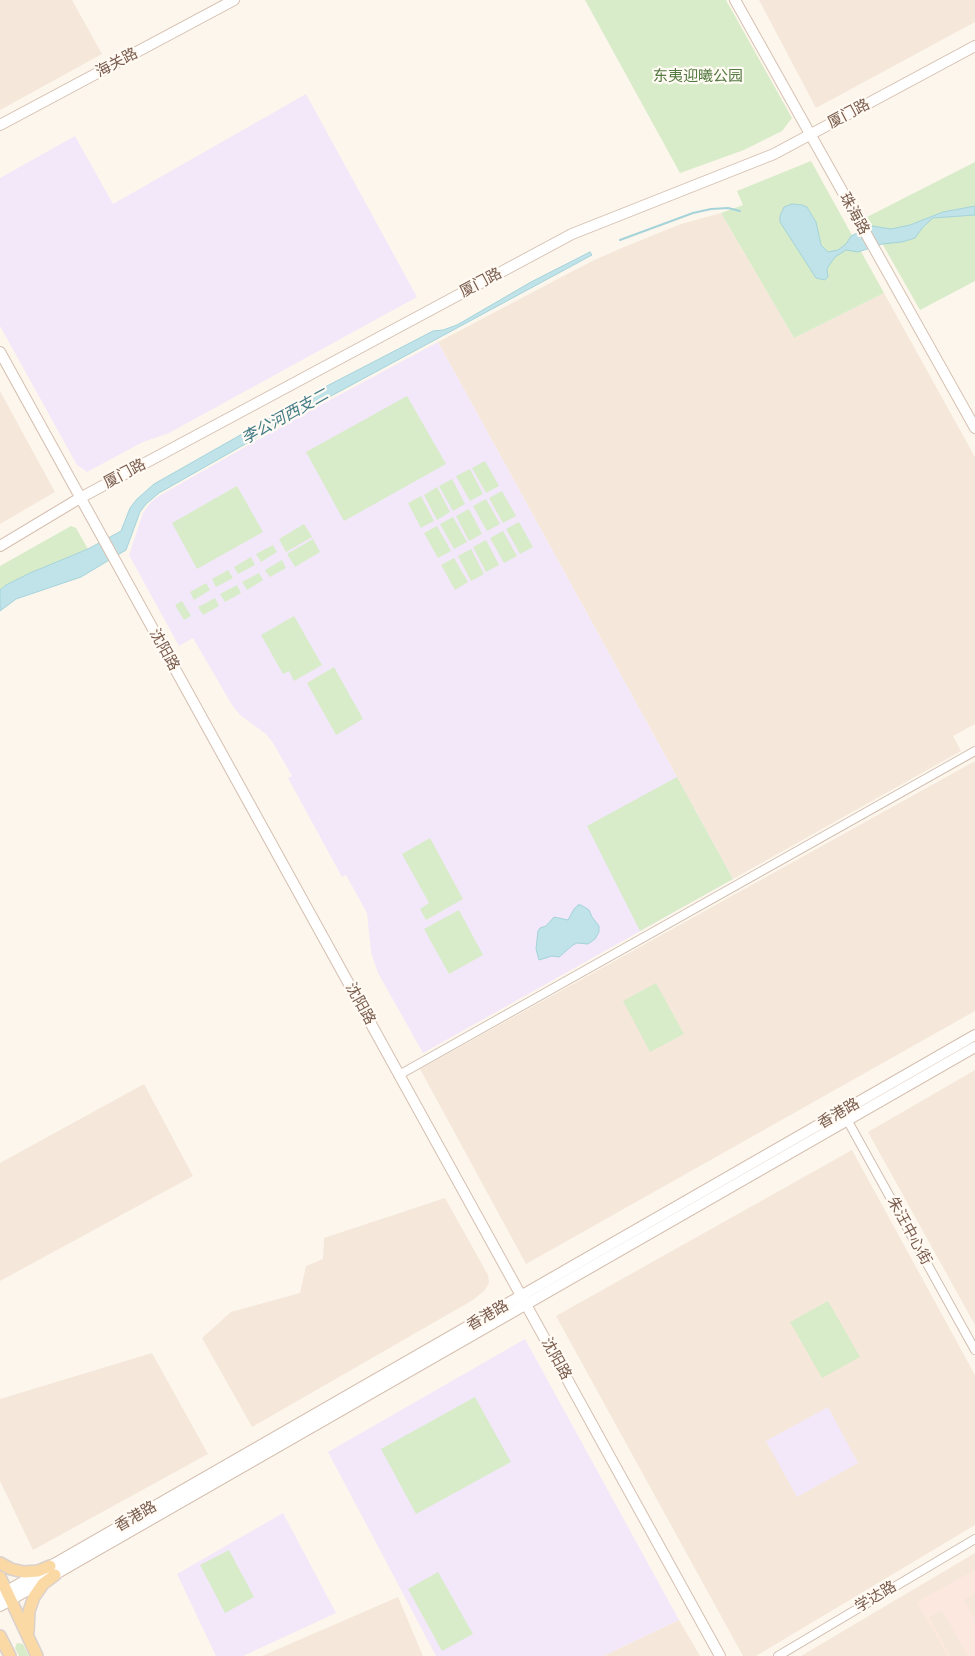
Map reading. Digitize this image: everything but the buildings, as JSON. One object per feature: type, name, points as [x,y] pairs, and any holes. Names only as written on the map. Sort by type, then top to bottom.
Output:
[{"type":"main road","points":[[0,1563],[11,1569],[24,1572],[53,1571]]},
{"type":"main road","points":[[30,1641],[27,1626],[29,1611],[34,1596],[53,1571]]},
{"type":"main road","points":[[0,1577],[6,1596],[37,1656]]},
{"type":"main road","points":[[0,1636],[5,1649]]},
{"type":"street","name":"海关路","points":[[0,126],[234,0]]},
{"type":"street","name":"珠海路","points":[[735,0],[975,428]]},
{"type":"street","name":"厦门路","points":[[0,546],[80,498],[572,234],[774,154],[975,46]]},
{"type":"street","name":"沈阳路","points":[[0,352],[720,1656]]},
{"type":"street","points":[[399,1075],[975,751]]},
{"type":"street","name":"香港路","points":[[0,1606],[6,1596],[53,1571],[845,1116],[975,1036]]},
{"type":"street","name":"香港路","points":[[845,1116],[975,1047]]},
{"type":"street","name":"朱汪中心街","points":[[845,1116],[975,1350]]},
{"type":"street","name":"学达路","points":[[778,1656],[975,1539]]},
{"type":"shaded area","points":[[0,0],[72,0],[102,54],[0,110]]},
{"type":"shaded area","points":[[759,0],[975,0],[975,22],[816,108]]},
{"type":"shaded area","points":[[306,94],[417,297],[169,433],[143,442],[87,472],[77,465],[0,326],[0,178],[75,136],[113,204]]},
{"type":"shaded area","points":[[721,213],[794,338],[884,293],[975,457],[975,724],[953,736],[961,751],[733,879],[438,342],[592,261],[681,224]]},
{"type":"shaded area","points":[[438,342],[733,879],[423,1053],[378,973],[371,952],[367,913],[346,875],[342,877],[288,778],[292,776],[273,743],[266,734],[240,715],[232,705],[193,638],[179,646],[129,555],[143,513],[151,502],[159,496],[289,422]]},
{"type":"shaded area","points":[[0,391],[55,492],[0,524]]},
{"type":"shaded area","points":[[975,761],[975,1011],[526,1264],[420,1069]]},
{"type":"shaded area","points":[[975,1070],[975,1325],[868,1132]]},
{"type":"shaded area","points":[[144,1084],[193,1176],[0,1281],[0,1163]]},
{"type":"shaded area","points":[[852,1150],[975,1375],[975,1525],[756,1656],[743,1656],[556,1316]]},
{"type":"shaded area","points":[[445,1198],[488,1275],[489,1283],[485,1290],[473,1300],[252,1427],[202,1338],[231,1312],[300,1293],[306,1266],[323,1259],[324,1238]]},
{"type":"shaded area","points":[[525,1339],[679,1620],[603,1656],[436,1656],[328,1452]]},
{"type":"shaded area","points":[[152,1353],[208,1454],[33,1550],[0,1481],[0,1399]]},
{"type":"shaded area","points":[[828,1407],[858,1463],[797,1497],[766,1441]]},
{"type":"shaded area","points":[[283,1513],[336,1613],[243,1656],[216,1656],[177,1574]]},
{"type":"shaded area","points":[[975,1553],[975,1656],[801,1656]]},
{"type":"shaded area","points":[[975,1570],[975,1593],[964,1600],[975,1620],[975,1656],[968,1656],[942,1610],[929,1617],[950,1656],[948,1656],[917,1602]]},
{"type":"shaded area","points":[[398,1597],[423,1656],[262,1656]]},
{"type":"shaded area","points":[[679,1620],[700,1656],[603,1656]]},
{"type":"green space","name":"东夷迎曦公园","points":[[585,0],[726,0],[792,118],[782,131],[744,150],[680,173]]},
{"type":"green space","points":[[811,161],[884,293],[794,338],[721,213],[743,205],[737,191]]},
{"type":"green space","points":[[975,162],[975,281],[920,310],[867,217]]},
{"type":"green space","points":[[407,396],[446,464],[344,521],[306,452]]},
{"type":"green space","points":[[485,461],[499,486],[486,493],[472,468]]},
{"type":"green space","points":[[470,469],[483,494],[470,501],[456,476]]},
{"type":"green space","points":[[452,479],[465,504],[453,511],[439,486]]},
{"type":"green space","points":[[237,486],[263,532],[197,569],[172,523]]},
{"type":"green space","points":[[437,487],[450,512],[437,520],[424,495]]},
{"type":"green space","points":[[502,491],[516,516],[503,523],[489,498]]},
{"type":"green space","points":[[421,496],[434,521],[421,528],[408,503]]},
{"type":"green space","points":[[486,499],[500,524],[487,531],[473,506]]},
{"type":"green space","points":[[469,509],[482,534],[469,541],[456,516]]},
{"type":"green space","points":[[453,517],[467,542],[454,549],[440,524]]},
{"type":"green space","points":[[519,522],[533,547],[520,554],[506,529]]},
{"type":"green space","points":[[304,524],[312,537],[286,552],[279,539]]},
{"type":"green space","points":[[71,526],[76,528],[88,549],[30,573],[0,590],[0,566]]},
{"type":"green space","points":[[437,526],[451,551],[438,558],[424,533]]},
{"type":"green space","points":[[503,531],[517,556],[504,563],[490,538]]},
{"type":"green space","points":[[313,539],[320,552],[295,567],[287,554]]},
{"type":"green space","points":[[486,540],[499,565],[486,572],[473,547]]},
{"type":"green space","points":[[273,545],[277,552],[261,562],[256,554]]},
{"type":"green space","points":[[471,549],[484,574],[471,581],[458,556]]},
{"type":"green space","points":[[251,557],[255,565],[238,574],[234,567]]},
{"type":"green space","points":[[454,558],[468,582],[455,590],[441,565]]},
{"type":"green space","points":[[282,560],[286,568],[270,577],[265,570]]},
{"type":"green space","points":[[228,570],[233,578],[216,587],[212,579]]},
{"type":"green space","points":[[259,573],[263,580],[247,590],[242,582]]},
{"type":"green space","points":[[206,583],[210,590],[194,600],[190,592]]},
{"type":"green space","points":[[237,585],[241,593],[225,602],[220,594]]},
{"type":"green space","points":[[215,598],[219,606],[203,615],[198,607]]},
{"type":"green space","points":[[182,601],[191,616],[184,620],[175,605]]},
{"type":"green space","points":[[294,616],[322,665],[294,681],[289,671],[283,674],[261,635]]},
{"type":"green space","points":[[334,667],[363,719],[336,735],[307,683]]},
{"type":"green space","points":[[677,777],[733,879],[640,931],[587,826]]},
{"type":"green space","points":[[430,838],[463,899],[426,920],[420,909],[429,903],[402,854]]},
{"type":"green space","points":[[459,910],[483,955],[449,974],[424,929]]},
{"type":"green space","points":[[656,983],[684,1034],[650,1052],[623,1001]]},
{"type":"green space","points":[[828,1301],[860,1357],[822,1378],[790,1322]]},
{"type":"green space","points":[[475,1397],[511,1462],[416,1514],[381,1449]]},
{"type":"green space","points":[[229,1550],[254,1597],[225,1613],[200,1565]]},
{"type":"green space","points":[[438,1572],[473,1634],[442,1651],[408,1589]]},
{"type":"green space","points":[[17,1643],[23,1644],[29,1656],[19,1656],[15,1648]]},
{"type":"water","points":[[792,204],[807,207],[816,222],[821,245],[828,252],[838,250],[846,244],[851,236],[872,226],[891,229],[910,225],[943,212],[975,206],[975,215],[933,218],[915,238],[902,242],[882,244],[858,252],[846,250],[835,257],[830,264],[827,269],[828,277],[825,280],[816,278],[780,222],[780,216],[784,207]]},
{"type":"water","points":[[590,252],[592,255],[307,409],[159,493],[140,512],[126,550],[81,577],[16,599],[0,611],[0,590],[6,585],[88,549],[121,531],[130,508],[154,484],[325,387],[433,331],[457,325],[531,282]]},
{"type":"water","points":[[578,905],[589,910],[599,926],[599,932],[595,939],[588,944],[577,943],[573,945],[559,957],[552,956],[539,960],[536,949],[540,928],[546,926],[554,917],[568,920]]},
{"type":"waterway","name":"李公河西支二","points":[[620,240],[693,213],[728,208],[740,211]]}]
